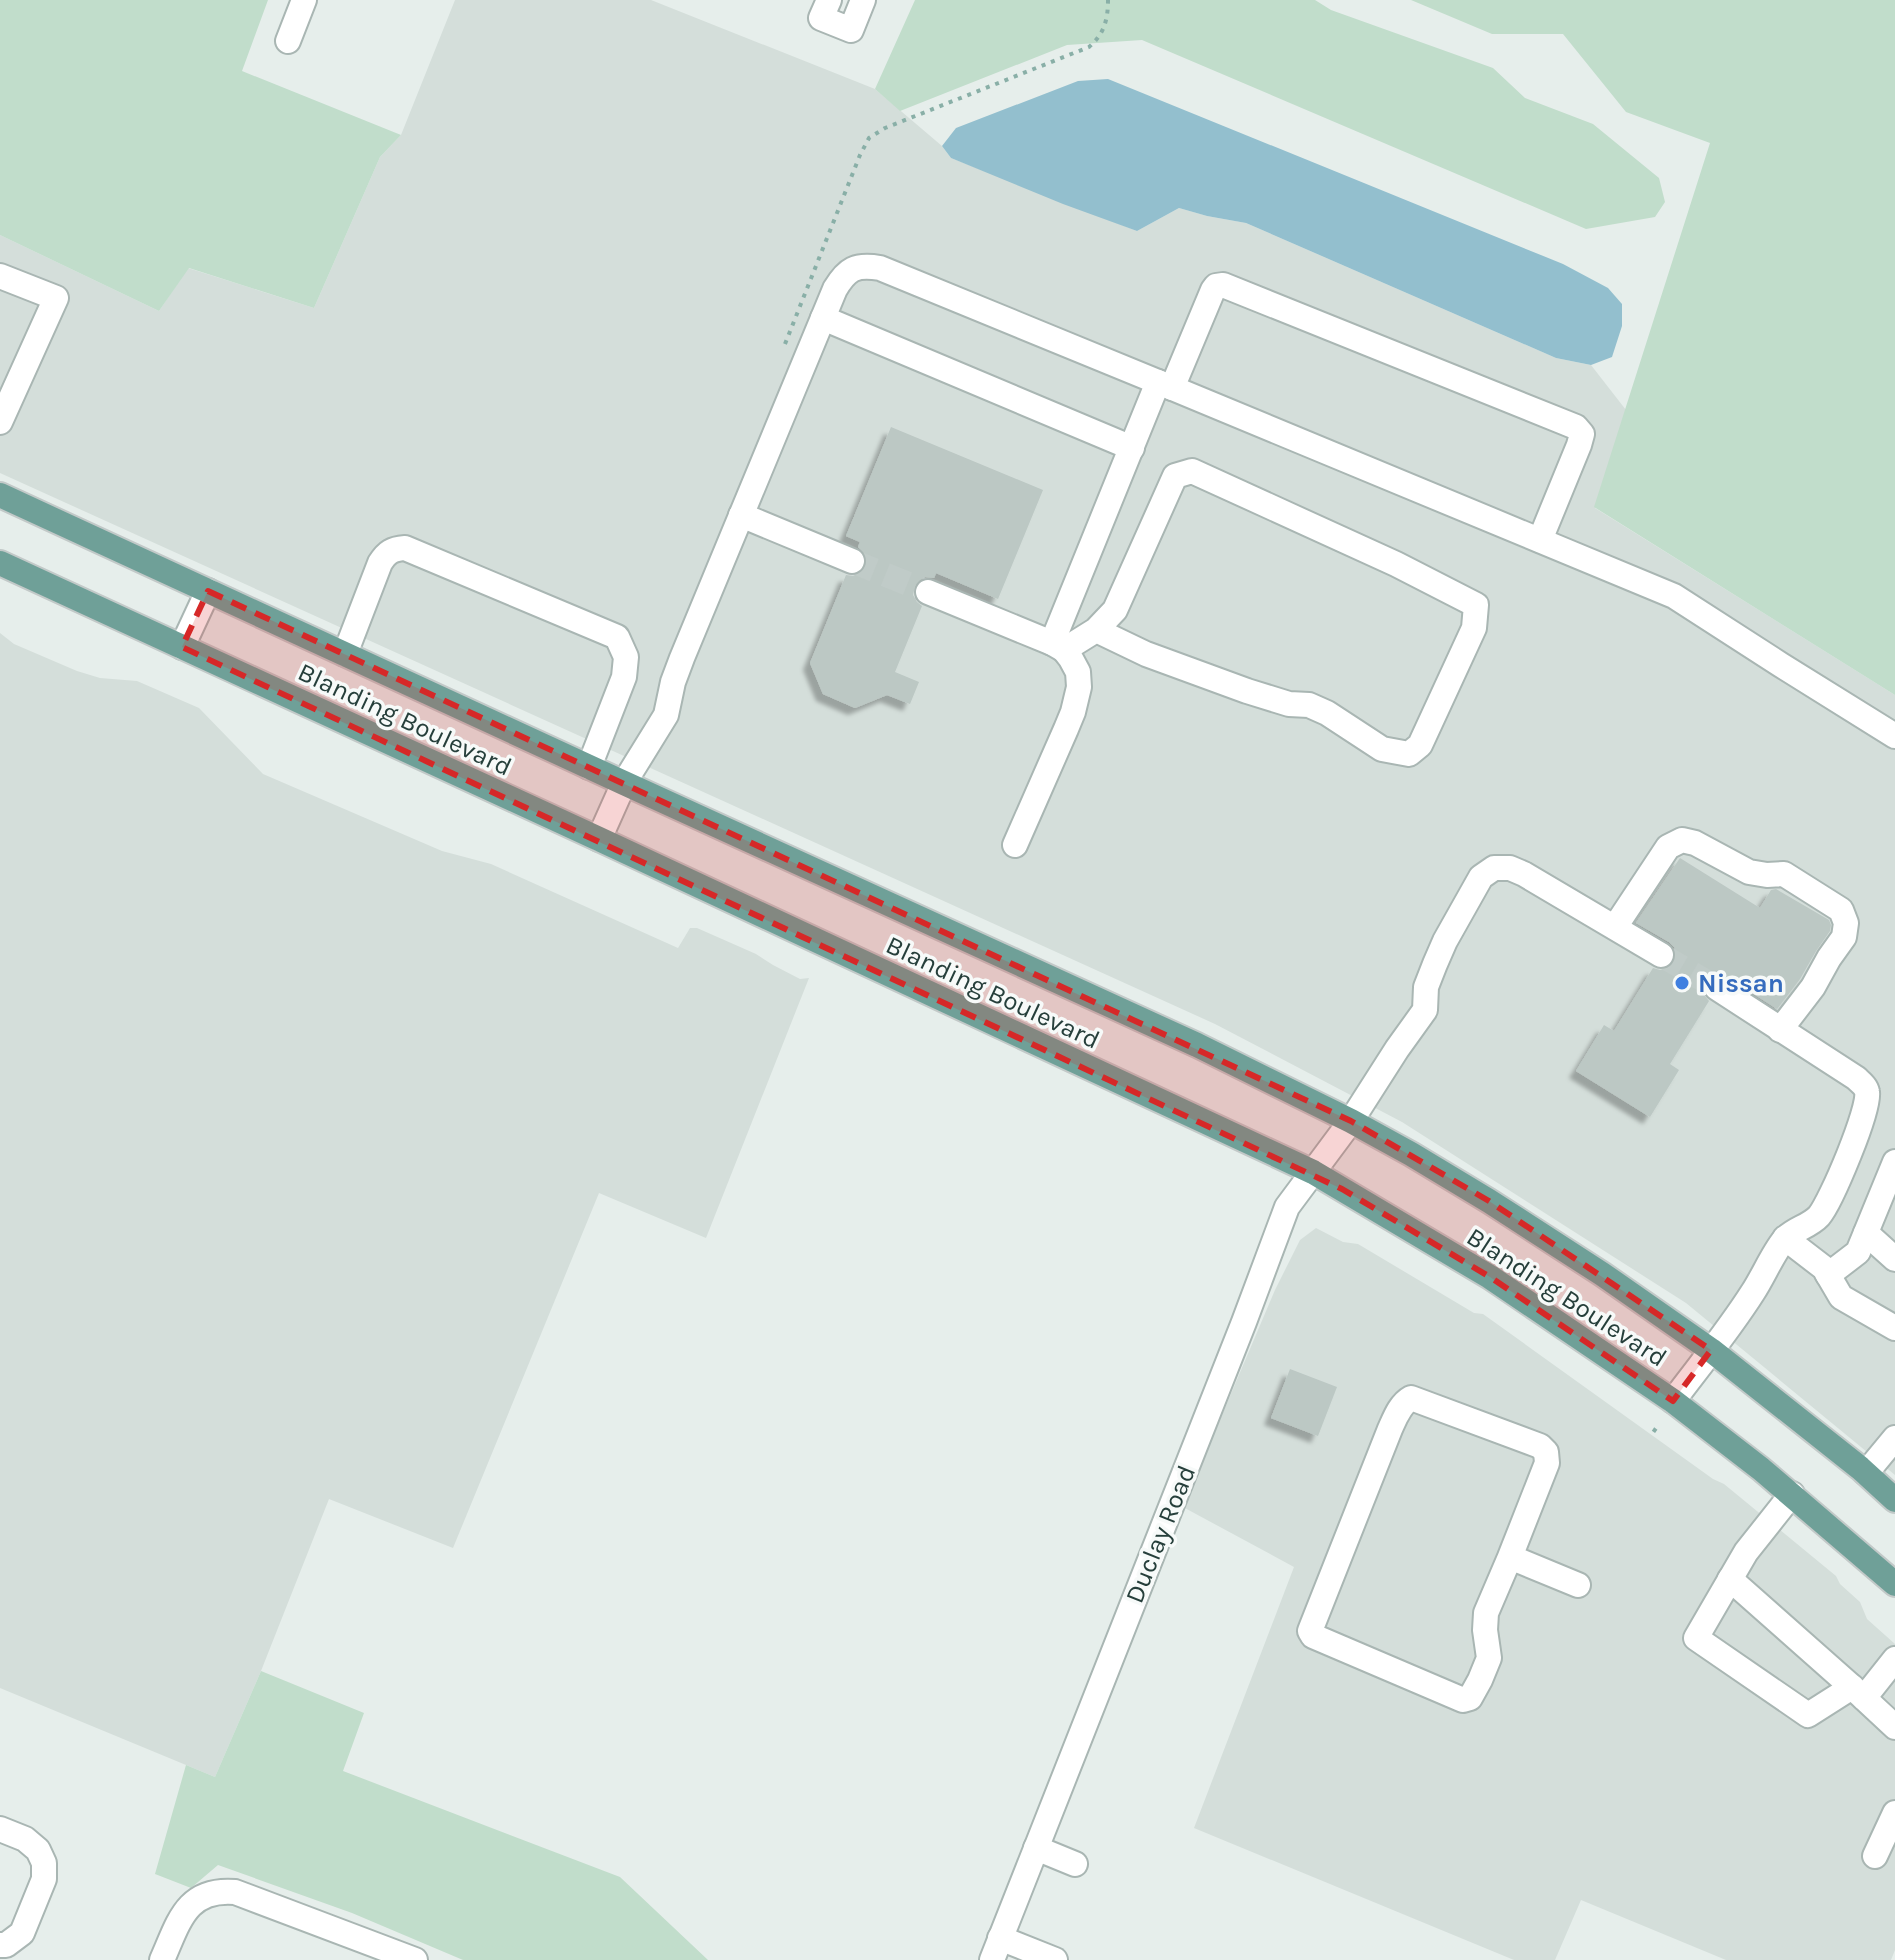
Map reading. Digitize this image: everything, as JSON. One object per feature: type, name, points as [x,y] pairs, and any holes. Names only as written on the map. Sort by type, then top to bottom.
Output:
[{"type":"main road","name":"Blanding Boulevard","points":[[0,495],[1197,1045],[1351,1121],[1489,1201],[1602,1274],[1711,1350],[1866,1473],[1895,1500]]},
{"type":"main road","name":"Blanding Boulevard","points":[[0,563],[1313,1172],[1490,1277],[1673,1401],[1792,1494],[1895,1584]]},
{"type":"street","points":[[288,41],[304,0]]},
{"type":"street","points":[[829,0],[821,18],[851,30],[863,0]]},
{"type":"street","points":[[599,839],[624,783],[666,715],[673,682],[835,289],[841,278],[856,267],[866,266],[880,268],[1674,596],[1895,736]]},
{"type":"street","points":[[0,276],[56,298],[1,420]]},
{"type":"street","points":[[1058,646],[1132,448],[1216,286],[1223,285],[1576,427],[1582,434],[1579,445],[1540,540]]},
{"type":"street","points":[[823,318],[1132,448]]},
{"type":"street","points":[[1058,646],[1096,630],[1115,610],[1175,476],[1192,471],[1396,564],[1476,605],[1474,628],[1420,745],[1409,754],[1382,749],[1327,713],[1309,705],[1289,704],[1247,691],[1146,654],[1096,630]]},
{"type":"street","points":[[741,515],[852,561]]},
{"type":"street","points":[[345,654],[380,563],[394,548],[405,548],[617,637],[626,657],[624,677],[589,767]]},
{"type":"street","points":[[182,647],[208,591]]},
{"type":"street","points":[[928,592],[1058,646],[1078,672],[1079,687],[1066,729],[1015,845]]},
{"type":"street","points":[[1615,927],[1668,847],[1682,840],[1695,843],[1749,872],[1784,874],[1825,898],[1841,910],[1846,923],[1844,937],[1813,987],[1780,1030]]},
{"type":"street","name":"Duclay Road","points":[[996,1949],[1287,1207],[1351,1121],[1425,1010],[1426,987],[1435,964],[1481,877],[1494,868],[1510,868],[1524,874],[1661,955]]},
{"type":"street","points":[[1673,1401],[1752,1294],[1785,1238],[1820,1215],[1850,1151],[1868,1095],[1856,1078],[1717,988]]},
{"type":"street","points":[[1828,1275],[1858,1252],[1895,1162]]},
{"type":"street","points":[[1866,1233],[1895,1259]]},
{"type":"street","points":[[1785,1238],[1824,1268],[1841,1297],[1895,1328]]},
{"type":"street","points":[[1408,1399],[1540,1446],[1546,1452],[1547,1463],[1510,1557],[1486,1613],[1489,1658],[1470,1698],[1463,1700],[1313,1636],[1310,1631],[1390,1429],[1408,1399]]},
{"type":"street","points":[[1866,1473],[1895,1438]]},
{"type":"street","points":[[1792,1494],[1746,1552],[1696,1638],[1808,1715],[1858,1692],[1895,1659]]},
{"type":"street","points":[[1510,1557],[1578,1585]]},
{"type":"street","points":[[1730,1579],[1895,1727]]},
{"type":"street","points":[[1875,1856],[1895,1813]]},
{"type":"street","points":[[0,1829],[25,1839],[38,1850],[44,1863],[44,1879],[22,1933],[6,1945],[0,1945]]},
{"type":"street","points":[[1036,1848],[1075,1864]]},
{"type":"street","points":[[162,1960],[179,1920],[191,1904],[203,1895],[219,1890],[235,1892],[415,1960]]},
{"type":"street","points":[[996,1949],[1055,1960]]},
{"type":"path","points":[[781,354],[869,138],[885,128],[1089,47],[1105,28],[1108,0]]},
{"type":"path","points":[[1653,1429],[1660,1434]]},
{"type":"highlighted area","points":[[208,591],[1351,1121],[1489,1201],[1711,1350],[1673,1401],[1490,1277],[1342,1189],[182,647]]},
{"type":"shaded area","points":[[455,0],[651,0],[875,89],[942,146],[951,158],[1137,231],[1179,208],[1246,223],[1556,358],[1591,365],[1626,410],[1595,508],[1895,695],[1895,1475],[1686,1303],[1402,1122],[1215,1024],[0,473],[0,235],[159,311],[188,268],[314,308],[380,157],[401,135]]},
{"type":"shaded area","points":[[0,633],[14,644],[77,671],[100,678],[137,681],[199,708],[263,774],[442,851],[491,864],[678,948],[690,928],[697,928],[756,954],[800,979],[809,978],[706,1238],[599,1193],[453,1548],[329,1499],[215,1777],[0,1688]]},
{"type":"shaded area","points":[[1316,1228],[1343,1242],[1358,1244],[1474,1313],[1483,1314],[1724,1484],[1836,1576],[1840,1584],[1860,1602],[1867,1619],[1895,1644],[1895,1950],[1891,1960],[1726,1960],[1581,1900],[1555,1960],[1514,1960],[1194,1828],[1294,1567],[1183,1507],[1275,1290],[1300,1240]]},
{"type":"green space","points":[[0,0],[268,0],[242,71],[401,135],[380,157],[314,308],[189,268],[159,311],[0,235]]},
{"type":"green space","points":[[915,0],[1315,0],[1331,10],[1493,68],[1525,98],[1593,124],[1659,178],[1665,202],[1655,217],[1586,229],[1142,40],[1067,45],[900,111],[875,89]]},
{"type":"green space","points":[[1411,0],[1895,0],[1895,695],[1594,507],[1710,143],[1626,112],[1563,34],[1492,34]]},
{"type":"green space","points":[[261,1671],[364,1713],[343,1771],[620,1877],[708,1960],[463,1960],[352,1913],[218,1865],[191,1888],[155,1874],[186,1765],[215,1777]]},
{"type":"water","points":[[1108,79],[1563,264],[1608,288],[1622,304],[1622,326],[1612,357],[1591,365],[1556,358],[1246,223],[1179,208],[1137,231],[951,158],[942,146],[956,128],[1078,81]]},
{"type":"building","points":[[891,427],[1043,490],[998,599],[936,573],[934,578],[925,577],[915,586],[913,595],[922,606],[895,672],[919,682],[910,704],[887,695],[855,708],[823,694],[810,663],[846,575],[860,573],[866,566],[867,560],[858,547],[860,542],[846,536]]},
{"type":"building","name":"Nissan","points":[[1680,858],[1760,908],[1771,890],[1776,889],[1829,920],[1831,925],[1800,979],[1777,1009],[1724,975],[1711,974],[1705,979],[1702,988],[1709,1001],[1670,1064],[1679,1070],[1650,1117],[1576,1071],[1604,1025],[1614,1031],[1653,968],[1668,968],[1674,962],[1674,947],[1636,923]]},
{"type":"building","points":[[1290,1369],[1337,1387],[1318,1436],[1271,1418]]},
{"type":"tunnel","points":[[852,561],[928,592]]},
{"type":"tunnel","points":[[1661,955],[1717,988]]},
{"type":"place","name":"Nissan","points":[[1682,983]]}]
